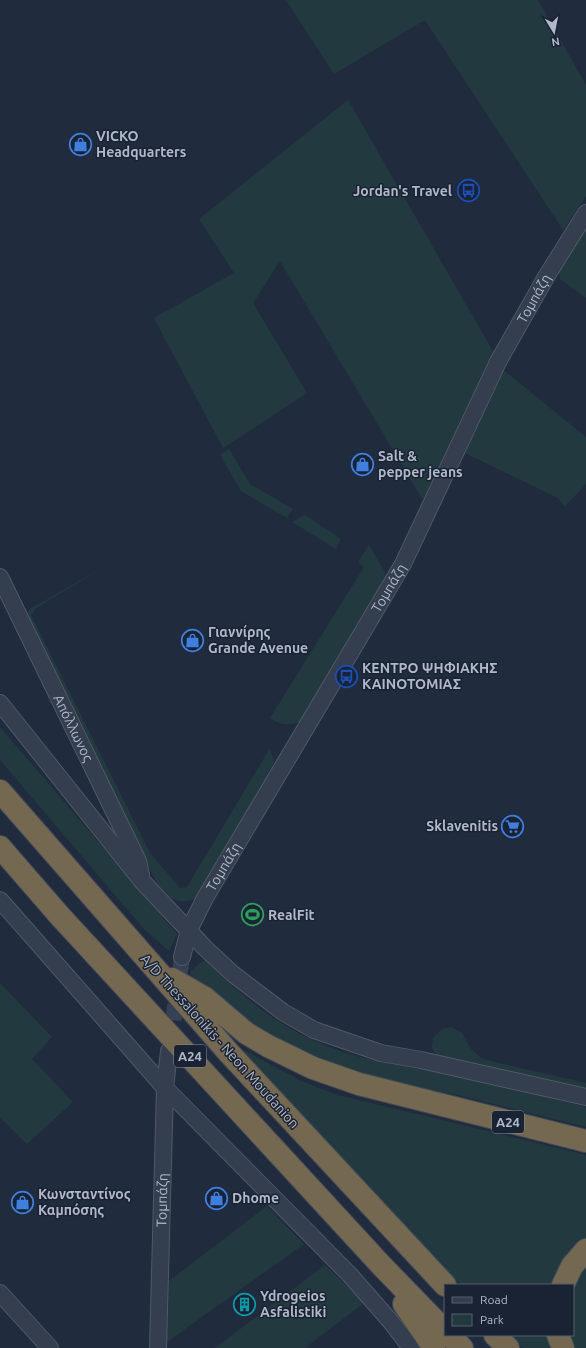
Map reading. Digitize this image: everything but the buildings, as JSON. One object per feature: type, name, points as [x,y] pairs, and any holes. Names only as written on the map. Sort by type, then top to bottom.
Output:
[{"type":"highway","name":"A/D Thessalonikis - Neon Moudanion","points":[[0,791],[234,1059],[444,1284]]},
{"type":"highway","name":"Α24","points":[[0,847],[59,915],[381,1265],[434,1348]]},
{"type":"highway","name":"Α24","points":[[156,970],[205,998],[246,1033],[268,1046],[313,1068],[359,1084],[586,1141]]},
{"type":"highway","points":[[563,1284],[572,1266],[586,1250]]},
{"type":"highway","points":[[381,1265],[444,1330]]},
{"type":"highway","points":[[450,1336],[462,1348]]},
{"type":"highway","points":[[496,1336],[508,1348]]},
{"type":"highway","points":[[558,1336],[563,1348]]},
{"type":"street","name":"Τομπάζη","points":[[182,957],[189,930],[205,898],[244,835],[254,815],[403,564],[498,362],[546,277],[586,213]]},
{"type":"street","name":"Απόλλωνος","points":[[0,577],[138,862],[141,880]]},
{"type":"street","points":[[0,703],[141,880],[205,948],[251,989],[283,1012],[314,1030],[381,1054],[421,1060],[586,1098]]},
{"type":"street","points":[[0,900],[165,1088],[350,1275],[392,1323],[411,1348]]},
{"type":"street","name":"Τομπάζη","points":[[158,1348],[165,1088],[169,1052]]},
{"type":"street","points":[[0,1293],[50,1348]]},
{"type":"green space","points":[[286,0],[538,0],[586,85],[586,196],[563,230],[425,20],[334,74]]},
{"type":"green space","points":[[348,100],[494,353],[423,500],[280,261],[253,303],[307,393],[223,448],[154,318],[234,273],[199,219]]},
{"type":"green space","points":[[586,227],[586,298],[560,279],[559,268]]},
{"type":"green space","points":[[502,369],[586,437],[586,484],[565,506],[558,498],[465,453]]},
{"type":"green space","points":[[229,449],[250,484],[293,509],[287,518],[241,491],[220,455]]},
{"type":"green space","points":[[305,515],[341,539],[336,549],[292,522]]},
{"type":"green space","points":[[369,545],[385,572],[386,578],[300,722],[284,724],[270,718],[364,567],[358,562]]},
{"type":"green space","points":[[104,567],[36,608],[31,615],[150,853],[180,888],[187,887],[270,748],[274,762],[259,792],[195,899],[188,901],[177,901],[173,899],[165,893],[157,883],[26,623],[27,615],[30,609]]},
{"type":"green space","points":[[0,727],[177,934],[169,951],[144,929],[0,760]]},
{"type":"green space","points":[[206,960],[237,990],[270,1016],[326,1046],[367,1059],[452,1074],[586,1107],[586,1127],[457,1095],[362,1079],[277,1044],[195,982],[190,972]]},
{"type":"green space","points":[[0,983],[52,1037],[32,1059],[73,1102],[27,1144],[0,1117]]},
{"type":"green space","points":[[451,1027],[462,1033],[470,1048],[482,1059],[586,1083],[586,1093],[437,1056],[432,1048],[433,1038],[442,1029]]},
{"type":"green space","points":[[244,1050],[299,1080],[334,1094],[586,1155],[586,1238],[566,1260],[552,1284],[460,1284],[383,1207],[244,1058]]},
{"type":"green space","points":[[267,1206],[304,1244],[167,1342],[169,1281]]},
{"type":"green space","points":[[586,1263],[586,1348],[573,1348],[569,1336],[574,1336],[574,1284]]},
{"type":"green space","points":[[325,1265],[365,1302],[305,1348],[215,1348]]},
{"type":"green space","points":[[512,1336],[547,1336],[550,1348],[523,1348]]},
{"type":"tunnel","points":[[170,1044],[182,957]]},
{"type":"place","name":"VICKO Headquarters","points":[[80,144]]},
{"type":"place","name":"Jordan's Travel","points":[[468,191]]},
{"type":"place","name":"Salt & pepper jeans","points":[[363,464]]},
{"type":"place","name":"Γιαννίρης Grande Avenue","points":[[192,640]]},
{"type":"place","name":"ΚΕΝΤΡΟ ΨΗΦΙΑΚΗΣ ΚΑΙΝΟΤΟΜΙΑΣ","points":[[347,676]]},
{"type":"place","name":"Sklavenitis","points":[[513,826]]},
{"type":"place","name":"RealFit","points":[[253,915]]},
{"type":"place","name":"Dhome","points":[[217,1198]]},
{"type":"place","name":"Κωνσταντίνος Καμπόσης","points":[[22,1202]]},
{"type":"place","name":"Ydrogeios Asfalistiki","points":[[244,1304]]}]
